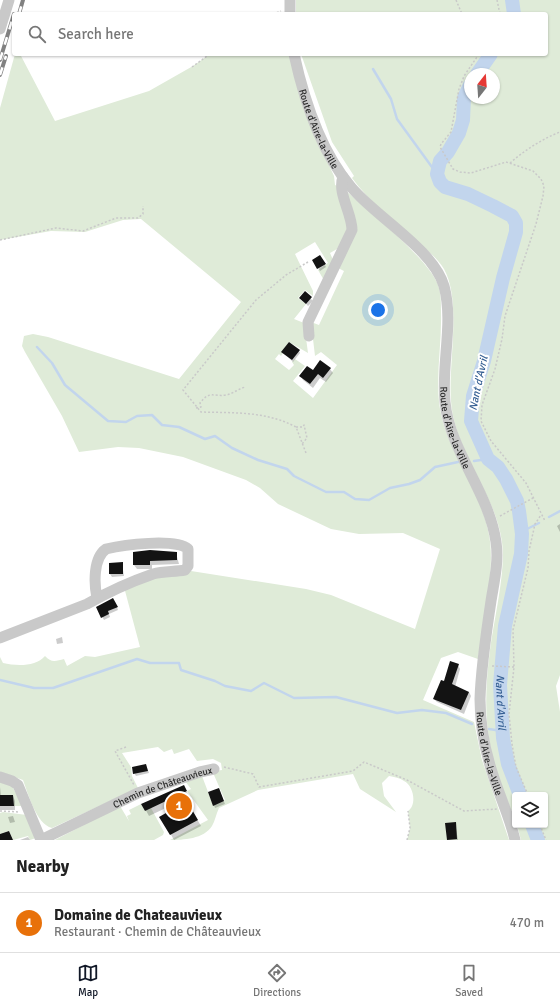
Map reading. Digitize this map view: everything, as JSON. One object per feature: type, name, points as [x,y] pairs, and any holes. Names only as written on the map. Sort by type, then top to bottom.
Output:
[{"type":"street","points":[[0,29],[9,0]]},
{"type":"street","points":[[290,0],[290,12]]},
{"type":"street","name":"Route d'Aire-la-Ville","points":[[295,56],[311,113],[327,150],[343,177],[363,200],[428,260],[437,271],[445,290],[447,320],[444,392],[447,417],[456,441],[486,507],[496,543],[497,562],[482,668],[481,713],[488,757],[515,840]]},
{"type":"street","points":[[309,336],[308,322],[352,230],[351,218],[341,183],[343,177]]},
{"type":"street","points":[[0,638],[97,598],[116,589],[154,574],[185,570],[188,566],[188,549],[183,545],[167,544],[106,549],[102,552],[97,568],[95,587],[97,598]]},
{"type":"street","name":"Chemin de Châteauvieux","points":[[0,777],[12,781],[18,785],[32,813],[41,840],[138,793],[200,772],[214,769]]},
{"type":"path","points":[[456,0],[461,12]]},
{"type":"path","points":[[497,0],[500,12]]},
{"type":"path","points":[[192,67],[207,56]]},
{"type":"path","points":[[478,56],[458,88],[450,132],[440,147],[453,169],[460,172],[471,173],[502,162],[510,163],[537,174],[544,186],[543,196],[518,282],[505,316],[502,339],[495,369],[482,405],[481,421],[491,441],[526,483],[545,521]]},
{"type":"path","points":[[510,163],[522,153],[548,136],[560,132]]},
{"type":"path","points":[[0,240],[56,228],[83,231],[116,218],[140,217],[143,214],[143,206]]},
{"type":"path","points":[[302,444],[307,438],[304,425],[303,427],[296,427],[285,421],[262,414],[201,412],[196,408],[183,390],[256,300],[286,275],[308,262]]},
{"type":"path","points":[[196,408],[201,407],[200,403],[205,397],[213,394],[226,395],[246,387]]},
{"type":"path","points":[[296,427],[306,453]]},
{"type":"path","points":[[501,516],[533,498]]},
{"type":"path","points":[[527,792],[516,766],[509,714],[514,667],[513,630],[528,568],[528,551],[535,524],[541,515]]},
{"type":"path","points":[[496,665],[514,667]]},
{"type":"path","points":[[126,747],[115,751],[138,793]]},
{"type":"path","name":"Chemin de Châteauvieux","points":[[214,769],[227,767],[253,774],[259,787],[353,771],[364,762],[407,780],[464,811],[482,811],[504,808]]},
{"type":"path","points":[[0,811],[32,813]]},
{"type":"path","points":[[407,840],[410,828],[408,811]]},
{"type":"path","points":[[541,828],[546,840]]},
{"type":"green space","points":[[296,0],[560,0],[560,675],[556,686],[560,712],[560,840],[521,840],[518,828],[548,828],[548,792],[512,792],[512,812],[492,754],[486,709],[487,673],[501,581],[503,554],[502,542],[492,506],[459,437],[454,419],[451,401],[453,315],[449,282],[444,269],[438,261],[366,195],[352,178],[354,176],[332,142],[302,56],[548,56],[548,12],[296,12]]},
{"type":"green space","points":[[14,56],[21,56],[55,121],[149,91],[193,66],[207,56],[290,56],[325,157],[334,176],[335,185],[345,190],[396,235],[423,262],[432,274],[439,288],[441,323],[438,391],[442,419],[447,435],[477,497],[483,513],[488,530],[491,560],[488,594],[478,659],[458,652],[441,658],[423,700],[474,722],[482,760],[509,840],[407,840],[410,828],[408,811],[413,804],[413,796],[407,783],[401,779],[389,776],[382,783],[384,796],[396,812],[360,789],[353,774],[258,790],[219,808],[212,826],[204,834],[193,838],[170,840],[208,820],[187,791],[191,789],[185,781],[202,776],[213,805],[225,800],[214,775],[215,771],[222,770],[221,763],[213,759],[197,761],[189,749],[174,754],[172,749],[164,752],[158,747],[122,753],[131,767],[132,776],[138,788],[52,828],[41,821],[33,807],[23,780],[0,772],[0,657],[3,663],[26,665],[41,660],[45,656],[52,661],[64,659],[67,666],[85,656],[95,657],[140,647],[124,587],[156,576],[191,571],[306,589],[331,595],[415,629],[440,549],[403,533],[359,534],[331,529],[278,504],[260,488],[246,480],[183,457],[139,448],[118,447],[79,452],[62,416],[22,346],[24,336],[33,334],[48,337],[179,379],[241,302],[141,219],[123,220],[85,232],[51,231],[0,240],[0,108]],"holes":[[[348,229],[338,268],[344,271],[319,325],[311,322],[315,356],[321,352],[337,365],[313,398],[293,381],[305,366],[295,359],[292,362],[294,365],[289,370],[275,359],[279,354],[281,356],[289,342],[308,353],[304,323],[294,319],[306,304],[298,298],[305,290],[313,296],[313,291],[295,254],[315,242],[328,263],[318,270],[325,282],[333,260],[330,253],[337,249]]]},
{"type":"green space","points":[[0,779],[12,786],[23,806],[14,806],[13,795],[0,795]]},
{"type":"green space","points":[[141,804],[145,811],[151,808],[164,832],[163,835],[154,840],[55,840],[120,806],[129,821],[127,816],[131,814],[129,810]]},
{"type":"green space","points":[[3,812],[27,815],[36,838],[30,840],[28,836],[13,840],[9,831],[0,834],[0,813]]},
{"type":"building","points":[[320,255],[326,264],[317,269],[312,260]]},
{"type":"building","points":[[305,291],[312,297],[306,304],[299,298]]},
{"type":"building","points":[[289,342],[300,350],[292,360],[281,352]]},
{"type":"building","points":[[320,360],[331,368],[323,378],[318,374],[310,384],[299,376],[307,366],[313,370]]},
{"type":"building","points":[[150,550],[177,552],[177,560],[150,561],[150,565],[133,565],[133,552]]},
{"type":"building","points":[[123,562],[123,574],[109,574],[109,563]]},
{"type":"building","points":[[113,598],[118,607],[108,611],[109,614],[101,618],[96,607]]},
{"type":"building","points":[[450,661],[459,664],[452,684],[469,692],[461,710],[433,699],[441,680],[444,681]]},
{"type":"building","points":[[146,764],[148,771],[133,774],[132,767]]},
{"type":"building","points":[[184,785],[187,791],[145,811],[141,804]]},
{"type":"building","points":[[219,788],[224,801],[213,806],[208,792]]},
{"type":"building","points":[[0,795],[13,795],[14,806],[0,806]]},
{"type":"building","points":[[187,801],[198,820],[170,835],[159,817]]},
{"type":"building","points":[[456,822],[457,839],[447,840],[445,823]]},
{"type":"building","points":[[9,831],[13,840],[0,840],[0,834]]},
{"type":"waterway","name":"Nant d'Avril","points":[[512,0],[514,12]]},
{"type":"waterway","name":"Nant d'Avril","points":[[481,68],[490,56]]},
{"type":"waterway","points":[[373,69],[391,99],[397,119],[437,174]]},
{"type":"waterway","name":"Nant d'Avril","points":[[464,98],[463,120],[459,133],[448,152],[440,161],[437,174],[440,182],[445,187],[468,194],[512,216],[516,223],[516,232],[503,278],[484,361],[473,396],[471,421],[488,459],[498,467],[517,501],[522,534],[521,554],[505,626],[500,685],[503,738],[508,764],[519,792]]},
{"type":"waterway","points":[[37,347],[52,363],[65,385],[108,421],[126,422],[137,416],[152,415],[162,425],[179,427],[205,439],[215,436],[232,448],[258,460],[287,469],[294,476],[326,492],[344,492],[355,499],[369,500],[390,488],[420,480],[435,467],[458,462]]},
{"type":"waterway","points":[[474,461],[488,459]]},
{"type":"waterway","points":[[549,517],[560,511]]},
{"type":"waterway","points":[[521,532],[539,523]]},
{"type":"waterway","points":[[0,680],[34,688],[53,688],[137,659],[150,663],[179,663],[181,670],[215,681],[225,686],[251,691],[264,683],[294,698],[336,697],[397,713],[422,710],[446,713],[472,724]]},
{"type":"waterway","points":[[489,729],[502,731]]},
{"type":"waterway","name":"Nant d'Avril","points":[[533,828],[538,840]]},
{"type":"railway","points":[[20,12],[23,0]]},
{"type":"railway","points":[[0,60],[12,21]]},
{"type":"railway","points":[[0,75],[6,56]]},
{"type":"place","name":"Domaine de Chateauvieux","points":[[179,806]]}]
